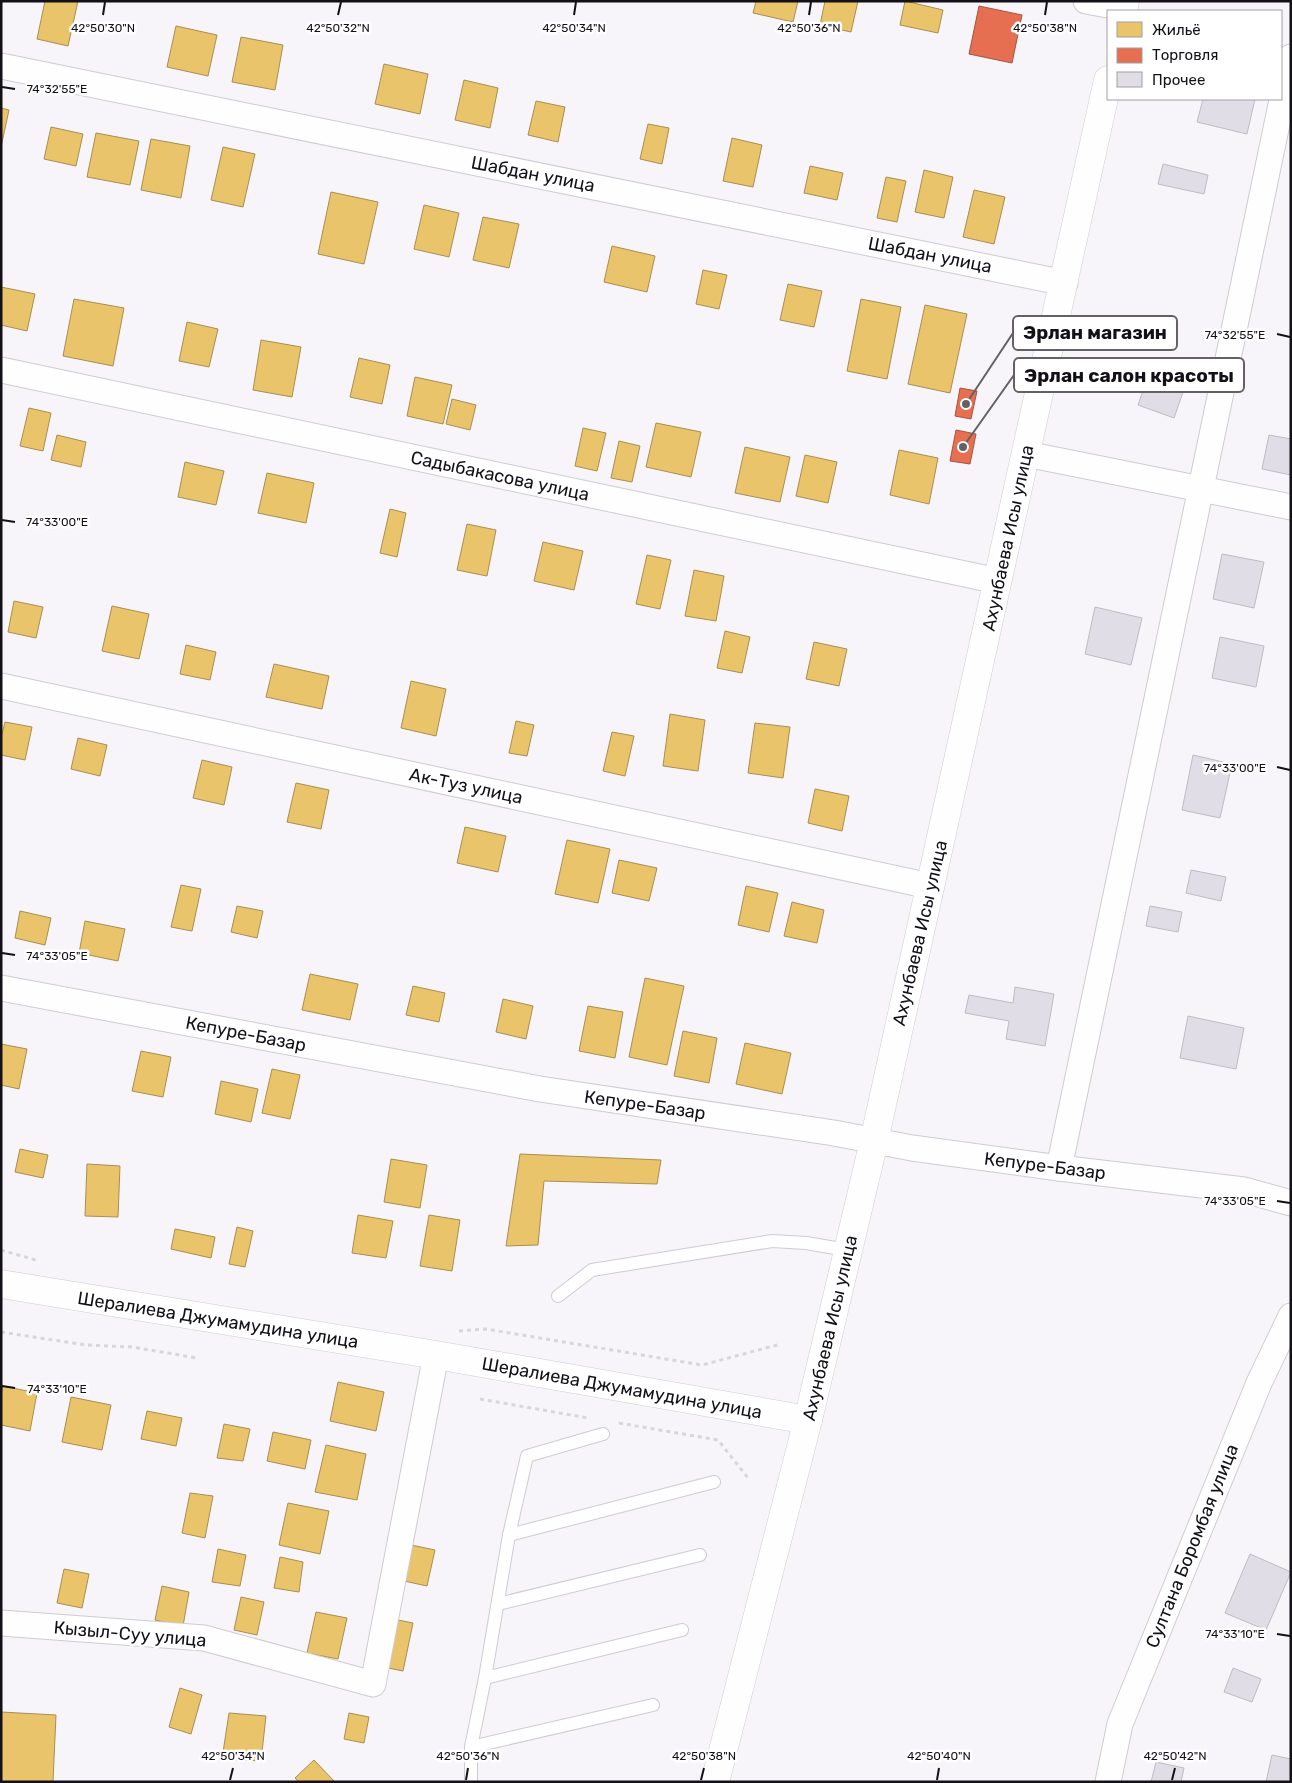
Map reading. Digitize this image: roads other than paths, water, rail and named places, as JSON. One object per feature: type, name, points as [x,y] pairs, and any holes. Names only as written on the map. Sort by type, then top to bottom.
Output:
[{"type":"main road","name":"Ахунбаева Исы улица","points":[[715,1782],[808,1420],[874,1141],[1107,85]]},
{"type":"main road","name":"Шералиева Джумамудина улица","points":[[1,1284],[436,1355],[808,1420]]},
{"type":"street","points":[[1086,1],[1124,7]]},
{"type":"street","points":[[1059,1168],[1291,57]]},
{"type":"street","name":"Шабдан улица","points":[[1,66],[1064,283]]},
{"type":"street","name":"Садыбакасова улица","points":[[1,370],[998,581]]},
{"type":"street","points":[[1026,454],[1291,507]]},
{"type":"street","name":"Ак-Туз улица","points":[[1,686],[930,886]]},
{"type":"street","name":"Кепуре-Базар","points":[[1,988],[540,1089],[834,1132],[912,1148],[1244,1190],[1291,1203]]},
{"type":"street","name":"Султана Боромбая улица","points":[[1108,1782],[1120,1724],[1259,1384],[1291,1316]]},
{"type":"street","name":"Кызыл-Суу улица","points":[[1,1623],[204,1638],[373,1684],[436,1355]]},
{"type":"lane","points":[[558,1296],[592,1270],[772,1240],[806,1243],[847,1250]]},
{"type":"lane","points":[[471,1782],[471,1747],[485,1678],[509,1535],[527,1456],[603,1434]]},
{"type":"lane","points":[[509,1535],[714,1482]]},
{"type":"lane","points":[[498,1604],[700,1555]]},
{"type":"lane","points":[[485,1678],[682,1630]]},
{"type":"lane","points":[[471,1747],[653,1705]]},
{"type":"place","name":"Эрлан магазин","points":[[966,404]]},
{"type":"place","name":"Эрлан салон красоты","points":[[963,447]]}]
